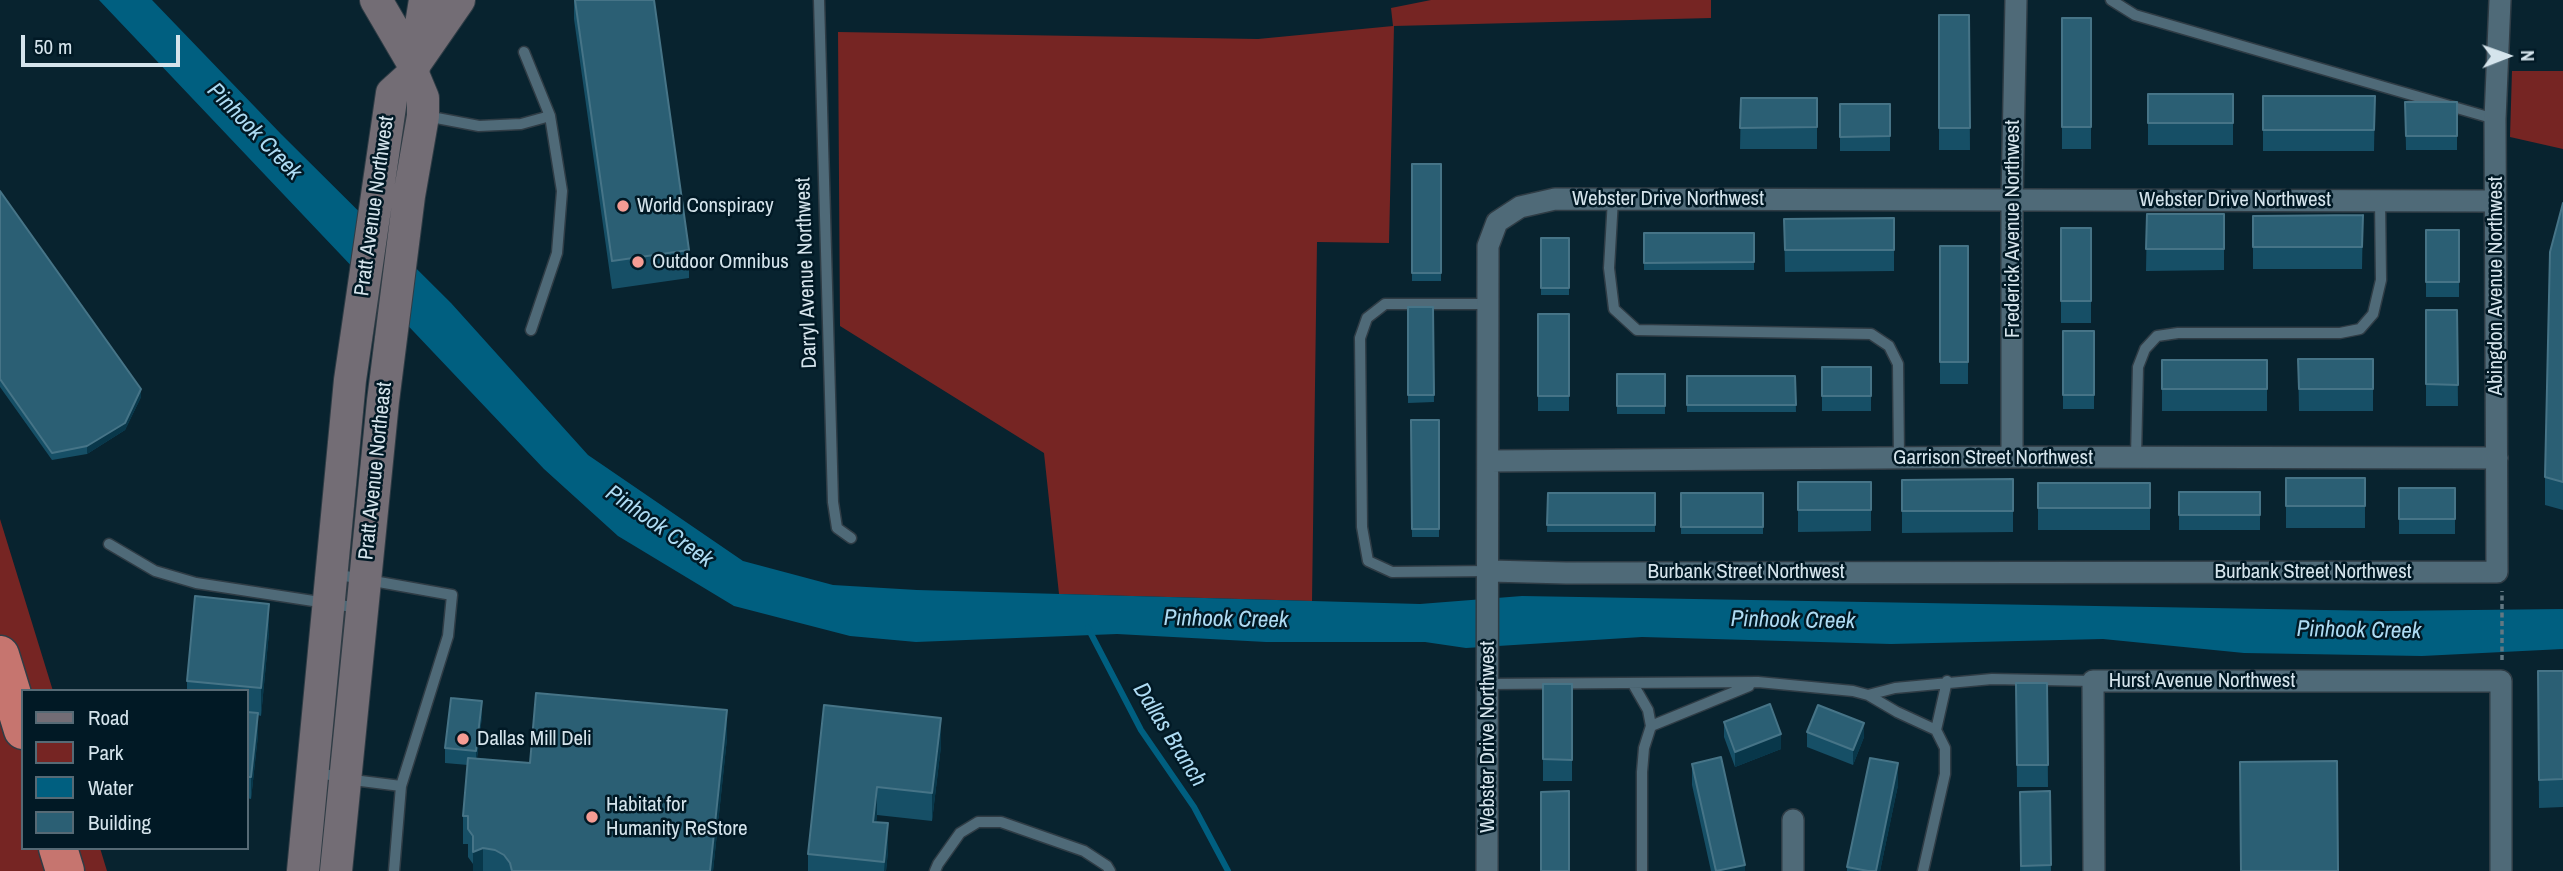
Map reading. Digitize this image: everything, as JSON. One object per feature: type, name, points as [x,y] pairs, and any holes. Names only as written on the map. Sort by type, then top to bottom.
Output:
[{"type":"highway","points":[[0,655],[21,723]]},
{"type":"highway","points":[[59,850],[65,871]]},
{"type":"main road","points":[[376,0],[414,69]]},
{"type":"main road","points":[[414,69],[425,0]]},
{"type":"main road","name":"Pratt Avenue Northwest","points":[[350,380],[392,93],[414,69],[459,0]]},
{"type":"main road","name":"Pratt Avenue Northeast","points":[[336,871],[383,401],[409,196],[423,116],[423,98],[414,69]]},
{"type":"main road","name":"Pratt Avenue Northeast","points":[[302,867],[350,380]]},
{"type":"street","name":"Frederick Avenue Northwest","points":[[2012,457],[2012,200],[2016,0]]},
{"type":"street","name":"Abingdon Avenue Northwest","points":[[2497,572],[2495,119],[2500,0]]},
{"type":"street","name":"Webster Drive Northwest","points":[[1487,871],[1488,246],[1497,222],[1520,208],[1555,199],[2495,201]]},
{"type":"street","name":"Garrison Street Northwest","points":[[1489,461],[2012,457],[2497,458]]},
{"type":"street","name":"Burbank Street Northwest","points":[[1489,571],[2497,572]]},
{"type":"street","name":"Hurst Avenue Northwest","points":[[2094,871],[2093,681],[2501,673]]},
{"type":"street","points":[[2501,673],[2501,871]]},
{"type":"street","points":[[1793,820],[1793,871]]},
{"type":"lane","name":"Darryl Avenue Northwest","points":[[819,0],[832,502],[837,528],[851,538]]},
{"type":"lane","points":[[2111,0],[2135,15],[2495,119]]},
{"type":"lane","points":[[524,52],[550,116],[562,191],[557,253],[531,330]]},
{"type":"lane","points":[[423,116],[479,126],[521,124],[550,116]]},
{"type":"lane","points":[[1613,200],[1609,268],[1615,309],[1637,330],[1871,334],[1889,346],[1898,364],[1899,458]]},
{"type":"lane","points":[[2136,457],[2138,368],[2145,349],[2157,336],[2178,333],[2340,333],[2360,329],[2373,314],[2381,280],[2379,200]]},
{"type":"lane","name":"Burbank Street Northwest","points":[[1488,304],[1385,304],[1367,318],[1360,338],[1362,527],[1368,561],[1392,572],[1489,571]]},
{"type":"lane","points":[[109,544],[155,571],[197,583],[329,605],[364,594],[452,595],[448,636],[401,786],[394,871]]},
{"type":"lane","points":[[332,574],[364,594]]},
{"type":"lane","points":[[1488,677],[1633,684],[1758,682],[1853,691],[1868,695],[1936,730],[1945,748],[1945,774],[1923,871]]},
{"type":"lane","points":[[1868,695],[1895,688],[1992,678],[2093,681]]},
{"type":"lane","points":[[1936,730],[1947,681]]},
{"type":"lane","points":[[1651,726],[1758,682]]},
{"type":"lane","points":[[1633,684],[1648,710],[1651,726],[1644,748],[1642,772],[1642,871]]},
{"type":"lane","points":[[313,771],[345,779],[401,786]]},
{"type":"lane","points":[[935,871],[960,833],[978,822],[1001,822],[1084,851],[1110,871]]},
{"type":"path","points":[[2501,673],[2502,603]]},
{"type":"green space","points":[[1431,0],[1711,0],[1711,18],[1394,26],[1389,243],[1317,242],[1312,601],[1059,594],[1044,453],[840,326],[838,32],[1258,39],[1393,26],[1391,8]]},
{"type":"green space","points":[[2512,71],[2563,71],[2563,149],[2510,137]]},
{"type":"green space","points":[[0,519],[52,689],[21,689],[21,850],[101,850],[107,871],[0,871]]},
{"type":"water","name":"Pinhook Creek","points":[[99,0],[152,0],[281,134],[451,303],[588,455],[743,561],[833,585],[917,590],[1420,604],[1522,596],[2383,611],[2563,609],[2563,649],[2422,656],[2244,653],[2103,639],[1891,644],[1642,637],[1466,648],[1425,642],[1266,642],[1117,634],[916,642],[850,636],[734,606],[618,536],[544,469]]},
{"type":"building","points":[[575,0],[654,0],[689,250],[612,261]]},
{"type":"building","points":[[1939,15],[1969,15],[1970,128],[1939,128]]},
{"type":"building","points":[[2062,18],[2091,18],[2091,127],[2062,127]]},
{"type":"building","points":[[2148,94],[2233,94],[2233,123],[2148,123]]},
{"type":"building","points":[[2263,96],[2375,96],[2374,130],[2263,130]]},
{"type":"building","points":[[1741,98],[1817,98],[1817,127],[1740,128]]},
{"type":"building","points":[[2405,102],[2457,102],[2457,136],[2406,136]]},
{"type":"building","points":[[1840,104],[1890,104],[1890,136],[1840,137]]},
{"type":"building","points":[[1412,164],[1441,164],[1441,273],[1412,273]]},
{"type":"building","points":[[0,191],[141,389],[125,423],[87,446],[52,453],[0,379]]},
{"type":"building","points":[[2563,203],[2563,482],[2545,477],[2550,252]]},
{"type":"building","points":[[2147,214],[2224,214],[2224,249],[2146,249]]},
{"type":"building","points":[[2363,215],[2362,247],[2253,247],[2253,216]]},
{"type":"building","points":[[1894,218],[1894,250],[1785,250],[1784,219]]},
{"type":"building","points":[[2061,228],[2091,228],[2091,301],[2061,301]]},
{"type":"building","points":[[2426,230],[2459,230],[2459,282],[2426,282]]},
{"type":"building","points":[[1644,233],[1754,233],[1754,262],[1644,263]]},
{"type":"building","points":[[1541,238],[1569,238],[1569,288],[1541,288]]},
{"type":"building","points":[[1940,246],[1968,246],[1968,362],[1940,362]]},
{"type":"building","points":[[1408,307],[1433,307],[1434,395],[1408,395]]},
{"type":"building","points":[[2426,310],[2457,310],[2458,385],[2426,384]]},
{"type":"building","points":[[1538,314],[1569,314],[1569,396],[1538,396]]},
{"type":"building","points":[[2063,331],[2094,331],[2094,395],[2063,395]]},
{"type":"building","points":[[2298,359],[2373,359],[2373,389],[2299,389]]},
{"type":"building","points":[[2162,360],[2267,360],[2267,389],[2162,389]]},
{"type":"building","points":[[1822,367],[1871,367],[1871,396],[1822,396]]},
{"type":"building","points":[[1617,374],[1665,374],[1665,406],[1617,406]]},
{"type":"building","points":[[1687,376],[1795,376],[1796,405],[1687,405]]},
{"type":"building","points":[[1411,420],[1439,420],[1439,529],[1412,529]]},
{"type":"building","points":[[2286,478],[2365,478],[2365,506],[2286,506]]},
{"type":"building","points":[[2013,479],[2013,511],[1902,511],[1902,480]]},
{"type":"building","points":[[1798,482],[1871,482],[1871,510],[1798,510]]},
{"type":"building","points":[[2038,483],[2150,483],[2150,508],[2038,508]]},
{"type":"building","points":[[2399,488],[2455,488],[2455,519],[2399,519]]},
{"type":"building","points":[[2179,492],[2260,492],[2260,515],[2179,515]]},
{"type":"building","points":[[1548,493],[1655,493],[1655,525],[1547,525]]},
{"type":"building","points":[[1681,493],[1763,493],[1763,527],[1681,527]]},
{"type":"building","points":[[195,596],[269,604],[261,688],[187,681]]},
{"type":"building","points":[[2538,671],[2563,671],[2563,779],[2539,780]]},
{"type":"building","points":[[2016,683],[2047,683],[2048,765],[2017,765]]},
{"type":"building","points":[[1543,684],[1572,684],[1572,760],[1543,759]]},
{"type":"building","name":"Habitat for Humanity ReStore","points":[[536,693],[727,710],[710,871],[512,871],[504,855],[495,850],[483,848],[473,852],[473,836],[468,829],[468,816],[463,816],[468,758],[530,763]]},
{"type":"building","name":"Dallas Mill Deli","points":[[451,698],[482,701],[476,751],[445,748]]},
{"type":"building","points":[[1770,704],[1781,734],[1735,752],[1724,722]]},
{"type":"building","points":[[824,705],[941,718],[932,793],[877,787],[873,822],[888,823],[884,862],[808,854]]},
{"type":"building","points":[[1818,705],[1864,723],[1853,750],[1807,732]]},
{"type":"building","points":[[248,712],[258,713],[251,777],[248,777]]},
{"type":"building","points":[[1721,757],[1745,865],[1716,871],[1692,764]]},
{"type":"building","points":[[1870,758],[1898,763],[1876,871],[1847,867]]},
{"type":"building","points":[[2337,761],[2338,871],[2241,871],[2240,762]]},
{"type":"building","points":[[1569,791],[1569,871],[1541,871],[1541,792]]},
{"type":"building","points":[[2050,791],[2051,865],[2021,866],[2020,792]]},
{"type":"waterway","name":"Dallas Branch","points":[[1088,628],[1141,730],[1194,807],[1228,871]]},
{"type":"place","name":"World Conspiracy","points":[[623,206]]},
{"type":"place","name":"Outdoor Omnibus","points":[[638,262]]},
{"type":"place","name":"Dallas Mill Deli","points":[[463,739]]},
{"type":"place","name":"Habitat for Humanity ReStore","points":[[592,817]]}]
